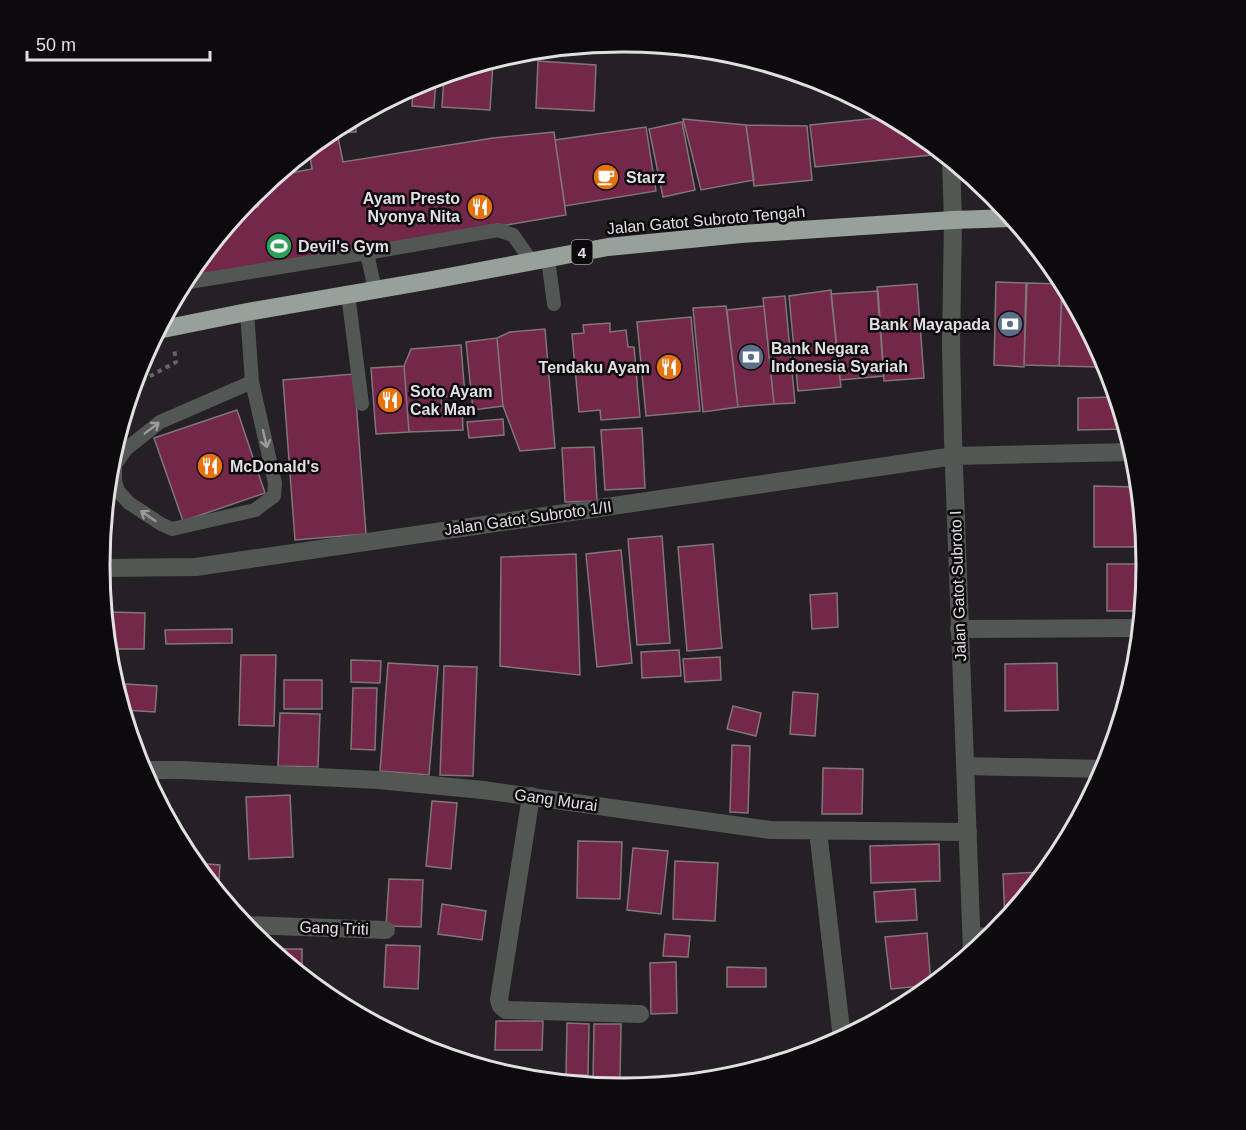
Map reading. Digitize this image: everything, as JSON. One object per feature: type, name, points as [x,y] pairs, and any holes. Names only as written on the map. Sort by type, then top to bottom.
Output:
[{"type":"highway","name":"Jalan Gatot Subroto Tengah","points":[[168,328],[608,248],[741,234],[1000,218]]},
{"type":"street","name":"Jalan Gatot Subroto I","points":[[951,172],[951,345],[959,629],[972,940]]},
{"type":"street","name":"Jalan Gatot Subroto 1/II","points":[[110,568],[196,567],[954,456],[1123,452]]},
{"type":"street","points":[[959,629],[1131,628]]},
{"type":"street","points":[[965,766],[1093,769]]},
{"type":"street","name":"Gang Murai","points":[[154,770],[378,780],[531,796],[770,830],[968,832]]},
{"type":"street","points":[[531,796],[499,1000],[501,1006],[506,1010],[640,1014]]},
{"type":"street","points":[[818,831],[841,1029]]},
{"type":"street","name":"Gang Triti","points":[[260,926],[386,930]]},
{"type":"lane","points":[[197,281],[498,230],[513,235],[540,260],[554,304]]},
{"type":"lane","points":[[367,253],[375,290]]},
{"type":"lane","points":[[348,294],[362,404]]},
{"type":"lane","points":[[116,493],[172,530],[255,510],[274,496],[275,483],[252,382],[247,312]]},
{"type":"lane","points":[[123,454],[160,422],[252,382]]},
{"type":"path","points":[[146,379],[176,362],[166,333]]},
{"type":"building","points":[[538,61],[596,65],[594,111],[536,108]]},
{"type":"building","points":[[493,69],[490,110],[442,107],[443,86]]},
{"type":"building","points":[[435,89],[434,108],[412,106],[412,98]]},
{"type":"building","points":[[874,118],[931,155],[815,167],[810,125]]},
{"type":"building","points":[[683,119],[746,125],[754,180],[701,190]]},
{"type":"building","points":[[682,122],[695,190],[663,197],[649,129]]},
{"type":"building","points":[[746,125],[807,126],[812,180],[754,186]]},
{"type":"building","points":[[646,127],[656,191],[565,206],[555,140]]},
{"type":"building","points":[[554,132],[566,215],[199,277],[216,253],[261,203],[294,172],[312,169],[310,159],[338,139],[343,162],[493,138]]},
{"type":"building","name":"Bank Mayapada","points":[[996,282],[1026,283],[1024,367],[994,365]]},
{"type":"building","points":[[1027,283],[1051,284],[1061,300],[1059,366],[1024,365]]},
{"type":"building","points":[[917,284],[924,378],[884,381],[877,287]]},
{"type":"building","points":[[831,290],[841,387],[798,391],[789,296]]},
{"type":"building","points":[[878,291],[884,376],[840,380],[831,294]]},
{"type":"building","points":[[785,296],[795,403],[774,404],[763,298]]},
{"type":"building","points":[[1062,300],[1083,338],[1095,367],[1059,366]]},
{"type":"building","points":[[726,306],[738,407],[703,412],[693,308]]},
{"type":"building","name":"Bank Negara Indonesia Syariah","points":[[764,306],[774,404],[738,407],[727,310]]},
{"type":"building","name":"Tendaku Ayam","points":[[691,317],[700,411],[646,416],[637,322]]},
{"type":"building","points":[[610,323],[610,332],[626,330],[628,347],[634,347],[640,417],[601,420],[600,410],[579,412],[572,334],[584,333],[583,325]]},
{"type":"building","points":[[545,329],[555,448],[520,451],[503,406],[497,338],[510,332]]},
{"type":"building","points":[[497,338],[503,406],[473,410],[466,342]]},
{"type":"building","points":[[461,345],[465,396],[441,397],[442,407],[462,406],[463,430],[409,432],[404,366],[411,349]]},
{"type":"building","name":"Soto Ayam Cak Man","points":[[404,366],[409,432],[376,434],[371,368]]},
{"type":"building","points":[[354,374],[366,534],[295,540],[283,380]]},
{"type":"building","points":[[1107,397],[1117,429],[1078,430],[1078,398]]},
{"type":"building","name":"McDonald's","points":[[237,410],[265,493],[183,521],[154,438]]},
{"type":"building","points":[[503,419],[504,435],[469,438],[467,422]]},
{"type":"building","points":[[642,428],[645,488],[605,490],[601,430]]},
{"type":"building","points":[[594,447],[597,501],[565,502],[562,448]]},
{"type":"building","points":[[1094,486],[1129,487],[1135,547],[1094,547]]},
{"type":"building","points":[[662,536],[670,643],[637,645],[628,539]]},
{"type":"building","points":[[713,544],[722,648],[687,651],[678,547]]},
{"type":"building","points":[[621,550],[632,663],[597,667],[586,554]]},
{"type":"building","points":[[576,554],[580,675],[500,666],[501,557]]},
{"type":"building","points":[[1107,564],[1136,564],[1133,611],[1107,611]]},
{"type":"building","points":[[837,593],[838,627],[812,629],[810,595]]},
{"type":"building","points":[[113,612],[145,613],[144,649],[118,649]]},
{"type":"building","points":[[232,629],[232,643],[166,644],[165,630]]},
{"type":"building","points":[[679,650],[681,676],[642,678],[641,652]]},
{"type":"building","points":[[241,655],[276,655],[274,726],[239,725]]},
{"type":"building","points":[[720,657],[721,680],[685,682],[683,659]]},
{"type":"building","points":[[351,660],[381,661],[380,683],[351,682]]},
{"type":"building","points":[[388,663],[438,666],[429,775],[380,771]]},
{"type":"building","points":[[1057,663],[1058,710],[1005,711],[1005,664]]},
{"type":"building","points":[[444,666],[477,667],[473,776],[440,775]]},
{"type":"building","points":[[284,680],[322,680],[322,709],[284,709]]},
{"type":"building","points":[[126,684],[157,686],[155,712],[132,711]]},
{"type":"building","points":[[353,688],[377,688],[375,750],[351,749]]},
{"type":"building","points":[[793,692],[818,694],[815,736],[790,734]]},
{"type":"building","points":[[733,706],[761,713],[756,736],[727,729]]},
{"type":"building","points":[[280,713],[320,714],[318,767],[278,766]]},
{"type":"building","points":[[732,745],[750,746],[748,813],[730,812]]},
{"type":"building","points":[[823,768],[863,769],[862,814],[822,814]]},
{"type":"building","points":[[290,795],[293,857],[249,859],[246,797]]},
{"type":"building","points":[[432,801],[457,803],[451,869],[426,866]]},
{"type":"building","points":[[578,841],[622,842],[620,899],[577,898]]},
{"type":"building","points":[[939,844],[940,881],[871,883],[870,846]]},
{"type":"building","points":[[633,848],[668,851],[661,914],[627,910]]},
{"type":"building","points":[[675,861],[718,863],[715,921],[673,919]]},
{"type":"building","points":[[207,864],[220,865],[219,881]]},
{"type":"building","points":[[1033,873],[1004,907],[1003,874]]},
{"type":"building","points":[[389,879],[423,880],[421,927],[386,926]]},
{"type":"building","points":[[915,889],[917,920],[876,922],[874,892]]},
{"type":"building","points":[[442,904],[486,911],[482,940],[438,934]]},
{"type":"building","points":[[927,933],[930,975],[914,987],[891,989],[885,937]]},
{"type":"building","points":[[665,934],[690,936],[688,957],[663,956]]},
{"type":"building","points":[[386,945],[420,946],[418,989],[384,987]]},
{"type":"building","points":[[284,949],[302,949],[302,964]]},
{"type":"building","points":[[676,962],[677,1013],[651,1014],[650,963]]},
{"type":"building","points":[[727,967],[766,968],[766,987],[727,987]]},
{"type":"building","points":[[496,1021],[543,1021],[542,1050],[495,1050]]},
{"type":"building","points":[[567,1023],[589,1024],[588,1075],[566,1074]]},
{"type":"building","points":[[594,1024],[621,1024],[620,1078],[593,1076]]},
{"type":"place","name":"Starz","points":[[606,177]]},
{"type":"place","name":"Ayam Presto Nyonya Nita","points":[[480,207]]},
{"type":"place","name":"Devil's Gym","points":[[279,246]]},
{"type":"place","name":"Bank Mayapada","points":[[1010,324]]},
{"type":"place","name":"Bank Negara Indonesia Syariah","points":[[751,357]]},
{"type":"place","name":"Tendaku Ayam","points":[[669,367]]},
{"type":"place","name":"Soto Ayam Cak Man","points":[[390,400]]},
{"type":"place","name":"McDonald's","points":[[210,466]]}]
